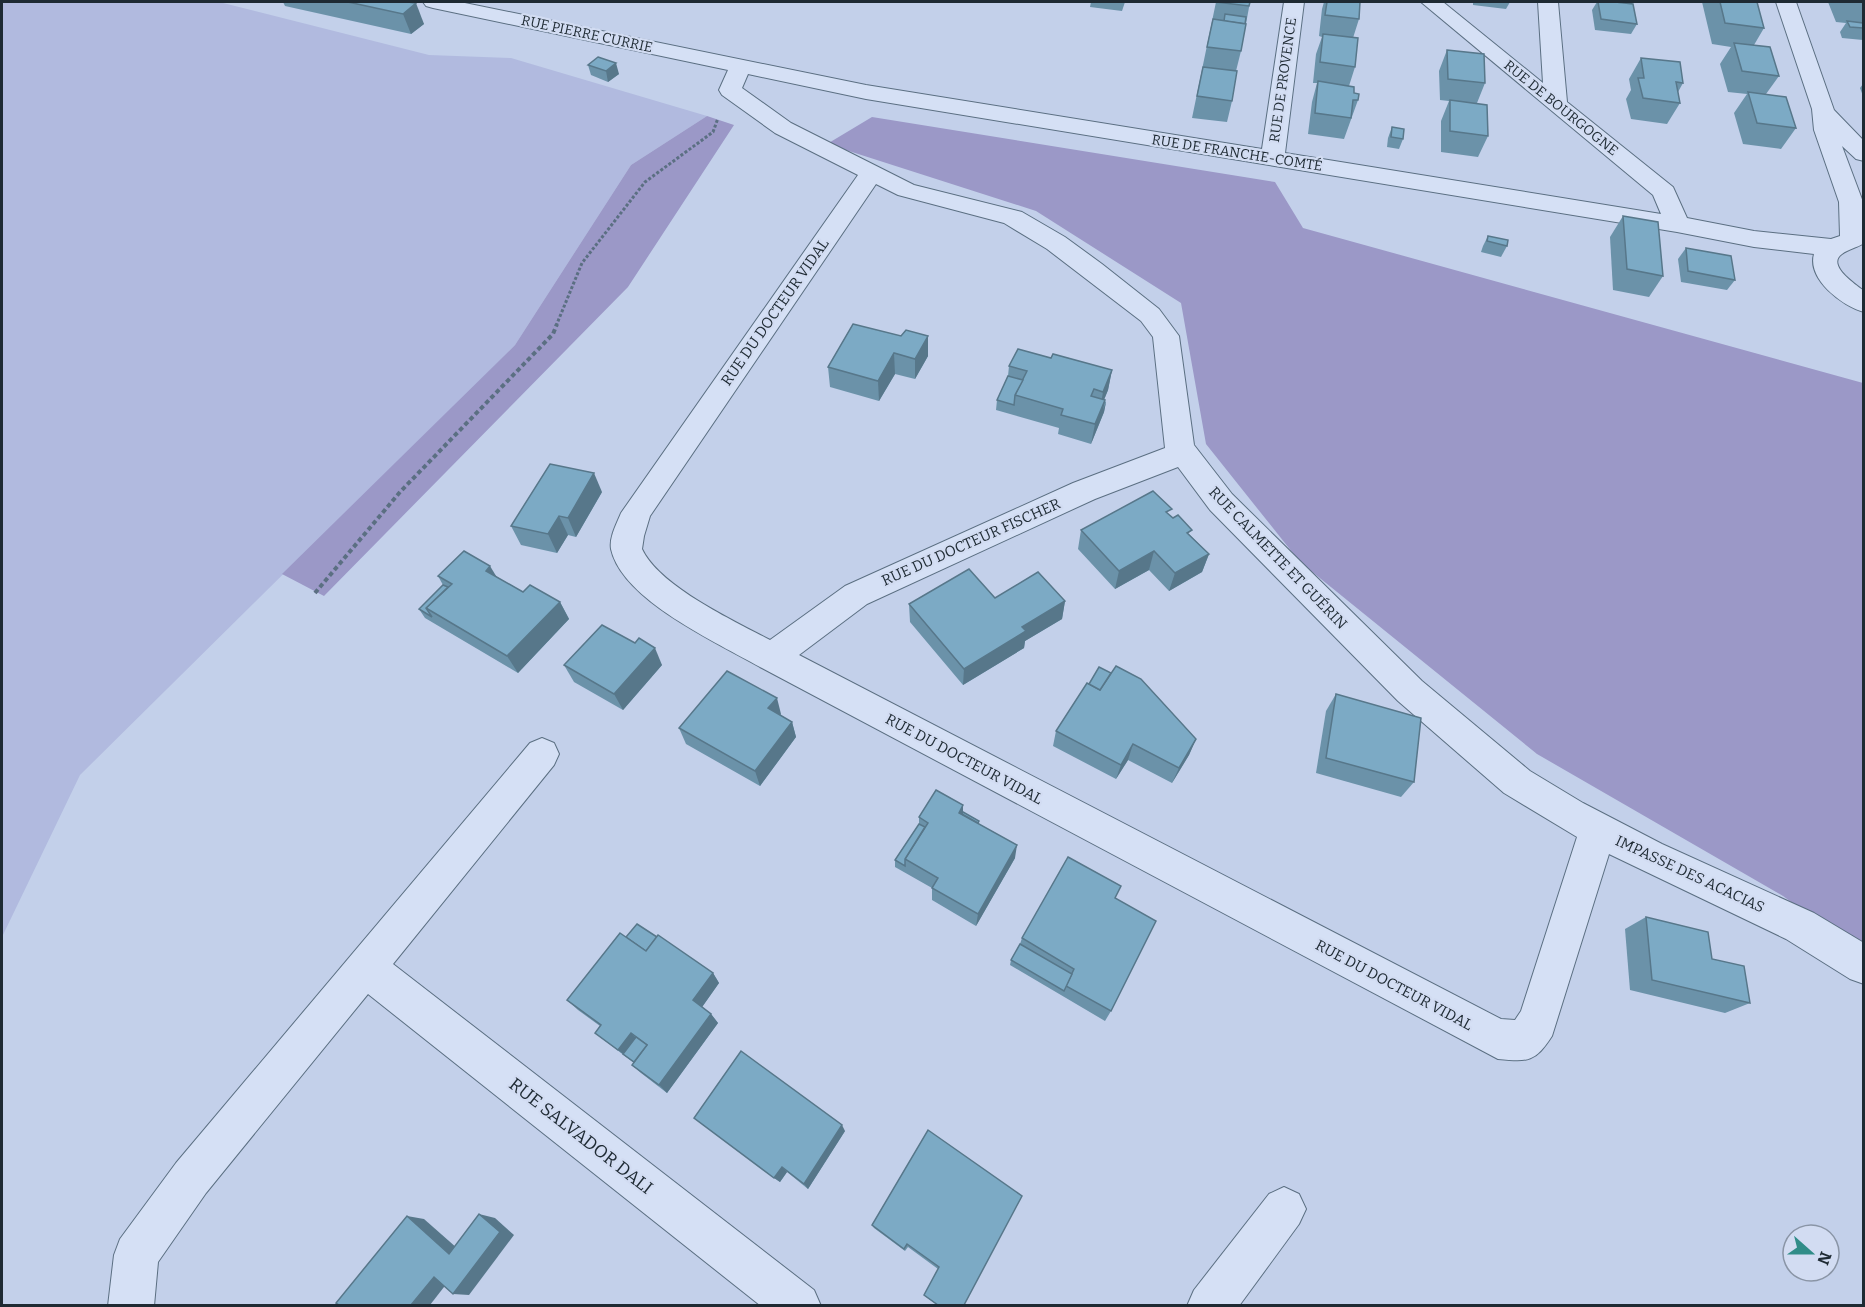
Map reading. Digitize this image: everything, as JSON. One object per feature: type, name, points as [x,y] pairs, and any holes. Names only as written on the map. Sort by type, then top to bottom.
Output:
[{"type":"street","name":"RUE PIERRE CURRIE","points":[[433,2],[735,78]]},
{"type":"street","name":"RUE DE PROVENCE","points":[[1272,159],[1294,2]]},
{"type":"street","name":"RUE DE BOURGOGNE","points":[[1431,2],[1664,192],[1677,224]]},
{"type":"street","points":[[1548,2],[1556,103]]},
{"type":"street","points":[[1786,2],[1823,109],[1825,130],[1854,182],[1850,243],[1827,251],[1824,260],[1828,274]]},
{"type":"street","name":"RUE DE FRANCHE-COMTÉ","points":[[735,78],[866,92],[1677,224],[1733,237],[1787,245],[1850,243]]},
{"type":"street","name":"RUE CALMETTE ET GUÉRIN","points":[[735,78],[783,128],[906,190],[1013,218],[1065,249],[1150,315],[1166,336],[1178,445],[1221,502],[1410,691],[1517,782]]},
{"type":"street","points":[[1823,109],[1836,127],[1863,154]]},
{"type":"street","name":"RUE DU DOCTEUR VIDAL","points":[[872,172],[636,513],[626,548],[636,569],[664,595],[772,657],[1498,1040],[1525,1041],[1538,1022],[1598,830]]},
{"type":"street","name":"RUE DE FRANCHE-COMTÉ","points":[[1733,237],[1790,256],[1828,274],[1847,294],[1863,303]]},
{"type":"street","name":"RUE DU DOCTEUR FISCHER","points":[[772,657],[856,595],[1084,491],[1184,453]]},
{"type":"street","points":[[131,1305],[136,1255],[191,1178],[542,754]]},
{"type":"street","name":"IMPASSE DES ACACIAS","points":[[1517,782],[1598,830],[1649,856],[1800,926],[1863,965]]},
{"type":"street","name":"RUE SALVADOR DALI","points":[[365,967],[798,1305]]},
{"type":"street","points":[[1210,1305],[1284,1209]]},
{"type":"path","points":[[315,593],[400,492],[554,334],[582,263],[645,182],[713,132],[735,78]]},
{"type":"shaded area","points":[[2,2],[219,2],[429,55],[511,58],[707,116],[631,165],[515,345],[80,775],[2,937]]},
{"type":"shaded area","points":[[707,116],[734,125],[628,287],[324,596],[282,574],[515,345],[631,165]]},
{"type":"shaded area","points":[[872,117],[1275,182],[1303,228],[1863,383],[1863,955],[1783,896],[1537,754],[1300,562],[1206,444],[1181,303],[1036,211],[827,144]]},
{"type":"building","points":[[348,2],[407,2],[416,3],[403,14]]},
{"type":"building","points":[[1216,2],[1250,2],[1249,6]]},
{"type":"building","points":[[1327,2],[1360,2],[1359,19],[1325,15]]},
{"type":"building","points":[[1598,2],[1633,4],[1637,24],[1601,19]]},
{"type":"building","points":[[1720,2],[1757,2],[1764,28],[1725,23]]},
{"type":"building","points":[[1225,14],[1246,17],[1245,24],[1224,21]]},
{"type":"building","points":[[1213,19],[1246,24],[1241,51],[1207,47]]},
{"type":"building","points":[[1847,21],[1863,23],[1863,28],[1850,27]]},
{"type":"building","points":[[1323,34],[1358,38],[1355,67],[1320,62]]},
{"type":"building","points":[[1734,43],[1770,47],[1779,76],[1742,71]]},
{"type":"building","points":[[1447,50],[1484,54],[1485,83],[1448,79]]},
{"type":"building","points":[[598,57],[616,63],[606,71],[588,65]]},
{"type":"building","points":[[1641,58],[1680,62],[1683,83],[1676,82],[1680,103],[1643,98],[1638,78],[1644,78]]},
{"type":"building","points":[[1203,67],[1237,71],[1232,101],[1197,96]]},
{"type":"building","points":[[1318,81],[1354,87],[1354,93],[1359,94],[1358,100],[1353,100],[1351,118],[1315,113]]},
{"type":"building","points":[[1748,92],[1786,97],[1796,128],[1757,123]]},
{"type":"building","points":[[1450,100],[1487,105],[1488,136],[1450,131]]},
{"type":"building","points":[[1392,127],[1404,129],[1403,139],[1391,137]]},
{"type":"building","points":[[1623,216],[1658,222],[1663,276],[1627,269]]},
{"type":"building","points":[[1488,236],[1508,240],[1507,246],[1487,241]]},
{"type":"building","points":[[1686,248],[1731,256],[1735,280],[1688,271]]},
{"type":"building","points":[[853,324],[901,336],[906,330],[928,336],[915,359],[894,353],[878,381],[828,367]]},
{"type":"building","points":[[1018,349],[1051,358],[1053,354],[1112,370],[1103,392],[1094,389],[1091,396],[1105,400],[1095,424],[1061,415],[1063,409],[1015,395],[1027,371],[1009,366]]},
{"type":"building","points":[[1008,376],[1023,380],[1015,395],[1014,405],[997,400]]},
{"type":"building","points":[[550,464],[594,473],[568,518],[559,516],[548,534],[511,526]]},
{"type":"building","points":[[1153,491],[1172,509],[1166,512],[1173,518],[1178,515],[1192,530],[1187,533],[1209,554],[1175,573],[1154,551],[1119,571],[1081,530]]},
{"type":"building","points":[[464,551],[490,566],[486,571],[523,592],[530,585],[560,602],[507,656],[426,608],[452,584],[438,576]]},
{"type":"building","points":[[969,569],[995,598],[1038,572],[1065,601],[1022,627],[1026,631],[964,669],[909,604]]},
{"type":"building","points":[[443,585],[448,587],[426,608],[432,617],[419,609]]},
{"type":"building","points":[[602,625],[635,643],[639,638],[655,648],[614,694],[564,665]]},
{"type":"building","points":[[1116,666],[1141,679],[1196,739],[1179,768],[1133,744],[1121,765],[1056,731],[1087,683],[1100,690]]},
{"type":"building","points":[[1099,667],[1111,673],[1100,690],[1089,684]]},
{"type":"building","points":[[727,671],[777,698],[768,708],[792,722],[755,771],[679,728]]},
{"type":"building","points":[[1336,694],[1421,718],[1414,782],[1326,758]]},
{"type":"building","points":[[936,790],[963,805],[959,813],[1017,845],[978,914],[932,888],[938,878],[905,859],[928,823],[919,817]]},
{"type":"building","points":[[963,812],[979,821],[978,823],[962,814]]},
{"type":"building","points":[[919,824],[925,827],[905,859],[905,866],[895,860]]},
{"type":"building","points":[[1068,857],[1121,886],[1115,898],[1156,921],[1111,1011],[1066,986],[1074,969],[1022,938]]},
{"type":"building","points":[[1646,917],[1708,932],[1712,959],[1744,966],[1750,1003],[1652,980]]},
{"type":"building","points":[[637,924],[657,937],[646,951],[626,937]]},
{"type":"building","points":[[620,933],[646,951],[658,935],[713,973],[693,1000],[711,1014],[659,1085],[632,1065],[647,1045],[631,1033],[618,1050],[595,1033],[601,1025],[567,1000]]},
{"type":"building","points":[[1020,944],[1072,974],[1064,991],[1011,960]]},
{"type":"building","points":[[636,1037],[647,1045],[634,1062],[623,1054]]},
{"type":"building","points":[[741,1051],[842,1125],[804,1184],[782,1167],[774,1178],[694,1118]]},
{"type":"building","points":[[928,1130],[1022,1196],[964,1305],[938,1305],[924,1295],[939,1267],[907,1244],[904,1249],[872,1225]]},
{"type":"building","points":[[479,1214],[500,1232],[453,1294],[434,1277],[411,1305],[339,1305],[336,1303],[407,1216],[449,1254]]}]
